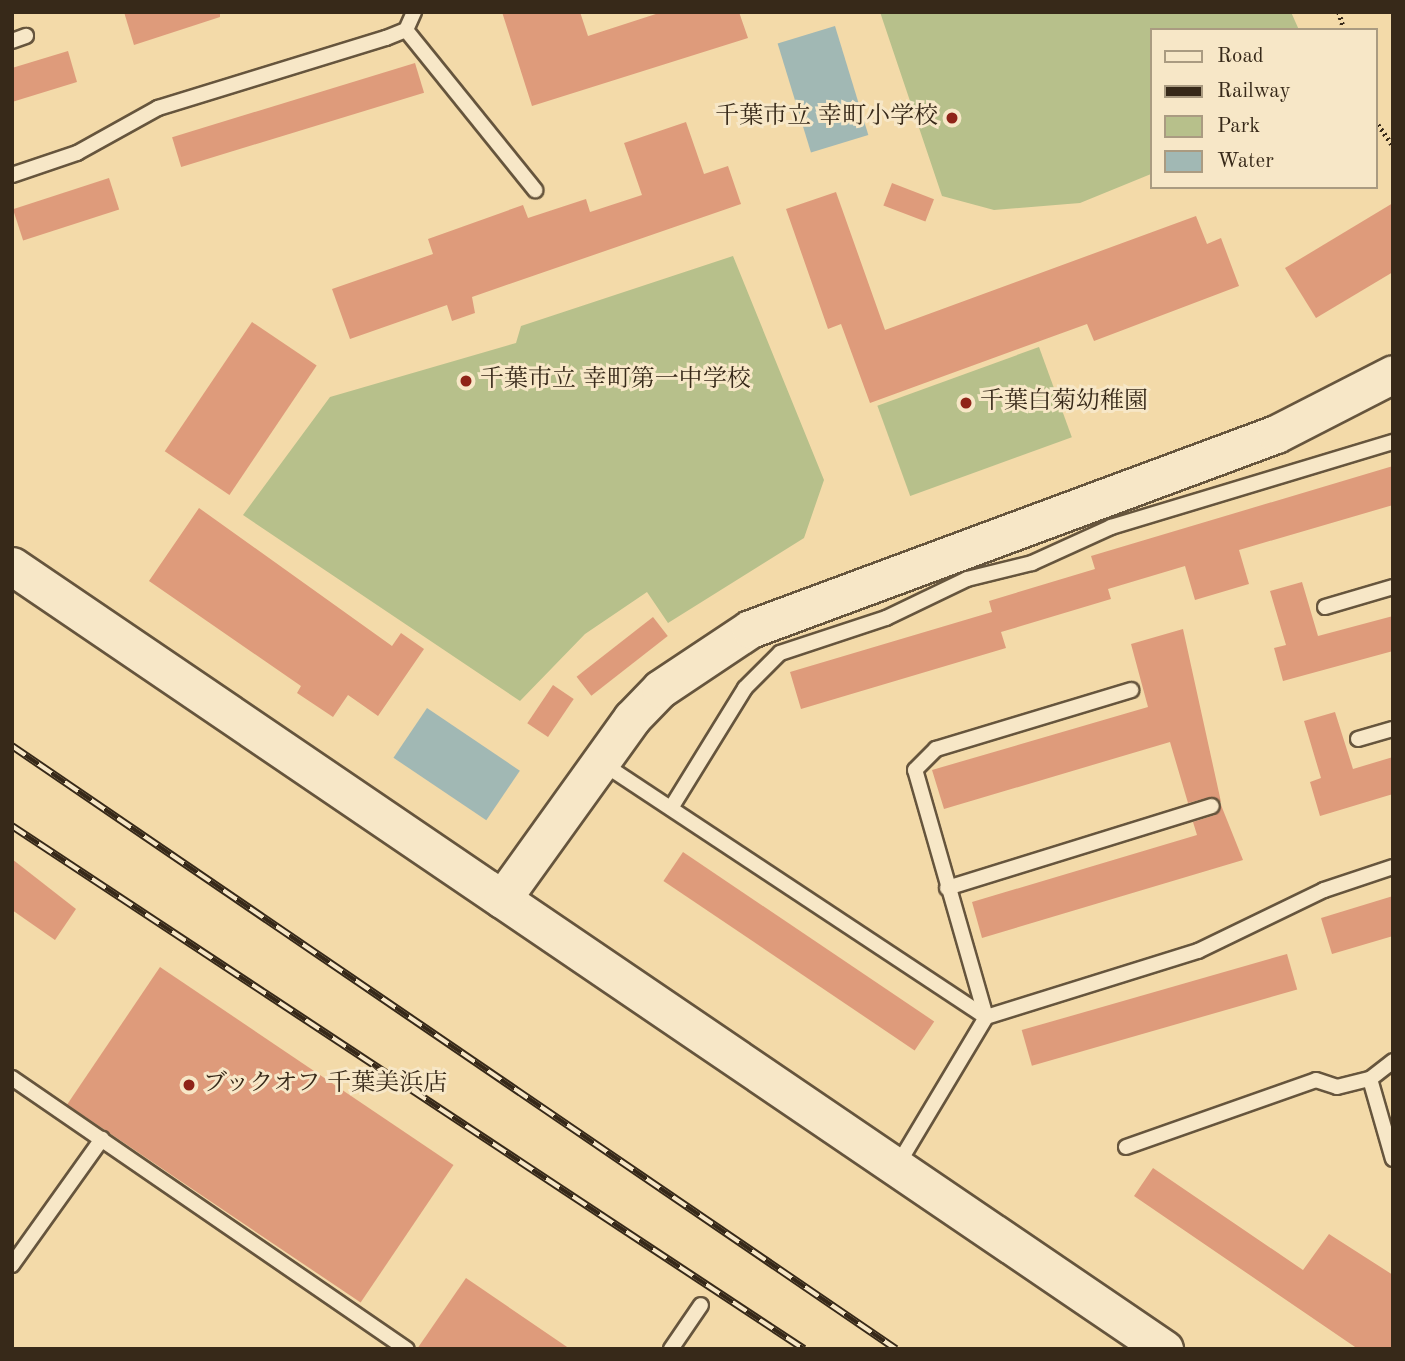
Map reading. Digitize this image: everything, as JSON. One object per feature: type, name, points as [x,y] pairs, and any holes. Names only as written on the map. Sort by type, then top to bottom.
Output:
[{"type":"street","points":[[502,899],[600,762],[660,689],[750,629],[1264,439],[1393,374]]},
{"type":"street","points":[[12,566],[1164,1349]]},
{"type":"lane","points":[[12,175],[77,153],[158,108],[406,30],[414,12]]},
{"type":"lane","points":[[406,30],[535,190]]},
{"type":"lane","points":[[671,808],[746,688],[780,653],[886,618],[967,579],[1032,563],[1111,527],[1393,442]]},
{"type":"lane","points":[[1325,607],[1393,587]]},
{"type":"lane","points":[[986,1017],[915,781],[922,758],[1131,690]]},
{"type":"lane","points":[[1358,739],[1393,729]]},
{"type":"lane","points":[[600,762],[986,1017]]},
{"type":"lane","points":[[947,888],[1212,806]]},
{"type":"lane","points":[[897,1166],[986,1017],[1198,951],[1324,890],[1393,867]]},
{"type":"lane","points":[[1126,1147],[1316,1080],[1337,1087],[1370,1079],[1393,1061]]},
{"type":"lane","points":[[12,1078],[407,1349]]},
{"type":"lane","points":[[1370,1079],[1393,1159]]},
{"type":"lane","points":[[12,1265],[102,1139]]},
{"type":"lane","points":[[671,1349],[701,1305]]},
{"type":"path","points":[[1377,124],[1393,146]]},
{"type":"green space","points":[[880,12],[1291,12],[1298,28],[1150,28],[1150,174],[1080,203],[994,210],[942,196]]},
{"type":"green space","points":[[733,256],[824,480],[804,538],[668,623],[647,592],[585,634],[520,701],[243,515],[330,397],[516,343],[521,326]]},
{"type":"green space","points":[[1039,347],[1072,437],[910,496],[877,406]]},
{"type":"water","points":[[835,26],[868,135],[811,153],[778,44]]},
{"type":"water","points":[[427,708],[520,771],[486,820],[393,758]]},
{"type":"building","points":[[124,12],[220,12],[220,17],[134,45]]},
{"type":"building","points":[[502,12],[580,12],[588,36],[662,12],[739,12],[748,38],[532,106]]},
{"type":"building","points":[[68,51],[77,82],[12,102],[12,68]]},
{"type":"building","points":[[415,63],[424,93],[181,167],[172,137]]},
{"type":"building","points":[[686,122],[704,174],[728,166],[741,204],[472,297],[475,313],[452,321],[447,305],[350,339],[332,289],[433,254],[428,239],[523,205],[528,218],[586,199],[590,212],[642,195],[624,143]]},
{"type":"building","points":[[109,178],[119,209],[23,241],[13,209]]},
{"type":"building","points":[[892,183],[934,199],[925,222],[883,205]]},
{"type":"building","points":[[836,192],[885,330],[1196,216],[1207,244],[1221,238],[1239,286],[1094,341],[1087,324],[870,403],[841,324],[828,329],[786,209]]},
{"type":"building","points":[[1393,203],[1393,272],[1316,318],[1285,268]]},
{"type":"building","points":[[252,322],[317,366],[229,495],[165,451]]},
{"type":"building","points":[[1393,466],[1393,505],[1239,550],[1249,584],[1195,600],[1185,566],[1108,589],[1111,599],[1001,632],[1006,648],[801,709],[790,672],[992,612],[989,601],[1095,569],[1091,556]]},
{"type":"building","points":[[199,508],[392,646],[401,633],[424,649],[378,716],[348,695],[333,717],[297,693],[301,686],[149,581]]},
{"type":"building","points":[[1302,582],[1318,636],[1393,616],[1393,651],[1283,681],[1274,648],[1286,645],[1270,591]]},
{"type":"building","points":[[653,617],[668,636],[591,696],[577,677]]},
{"type":"building","points":[[1183,629],[1221,802],[1210,797],[1188,803],[1170,742],[944,809],[932,770],[1148,707],[1131,644]]},
{"type":"building","points":[[553,685],[574,699],[548,737],[527,723]]},
{"type":"building","points":[[1335,712],[1353,769],[1393,757],[1393,794],[1320,816],[1310,782],[1321,778],[1304,721]]},
{"type":"building","points":[[1221,805],[1243,860],[982,938],[972,902],[1197,835],[1193,822],[1215,815]]},
{"type":"building","points":[[683,852],[934,1021],[915,1050],[663,881]]},
{"type":"building","points":[[12,859],[76,909],[55,940],[12,910]]},
{"type":"building","points":[[1393,896],[1393,936],[1332,954],[1321,918]]},
{"type":"building","points":[[1287,954],[1297,990],[1032,1066],[1022,1030]]},
{"type":"building","points":[[160,967],[453,1165],[361,1303],[67,1105]]},
{"type":"building","points":[[1153,1168],[1303,1270],[1329,1234],[1393,1275],[1393,1349],[1358,1349],[1134,1196]]},
{"type":"building","points":[[466,1278],[570,1349],[417,1349]]},
{"type":"railway","points":[[12,746],[896,1349]]},
{"type":"railway","points":[[12,826],[804,1349]]},
{"type":"place","name":"千葉市立 幸町小学校","points":[[952,118]]},
{"type":"place","name":"千葉市立 幸町第一中学校","points":[[466,381]]},
{"type":"place","name":"千葉白菊幼稚園","points":[[966,403]]},
{"type":"place","name":"ブックオフ 千葉美浜店","points":[[189,1085]]}]
